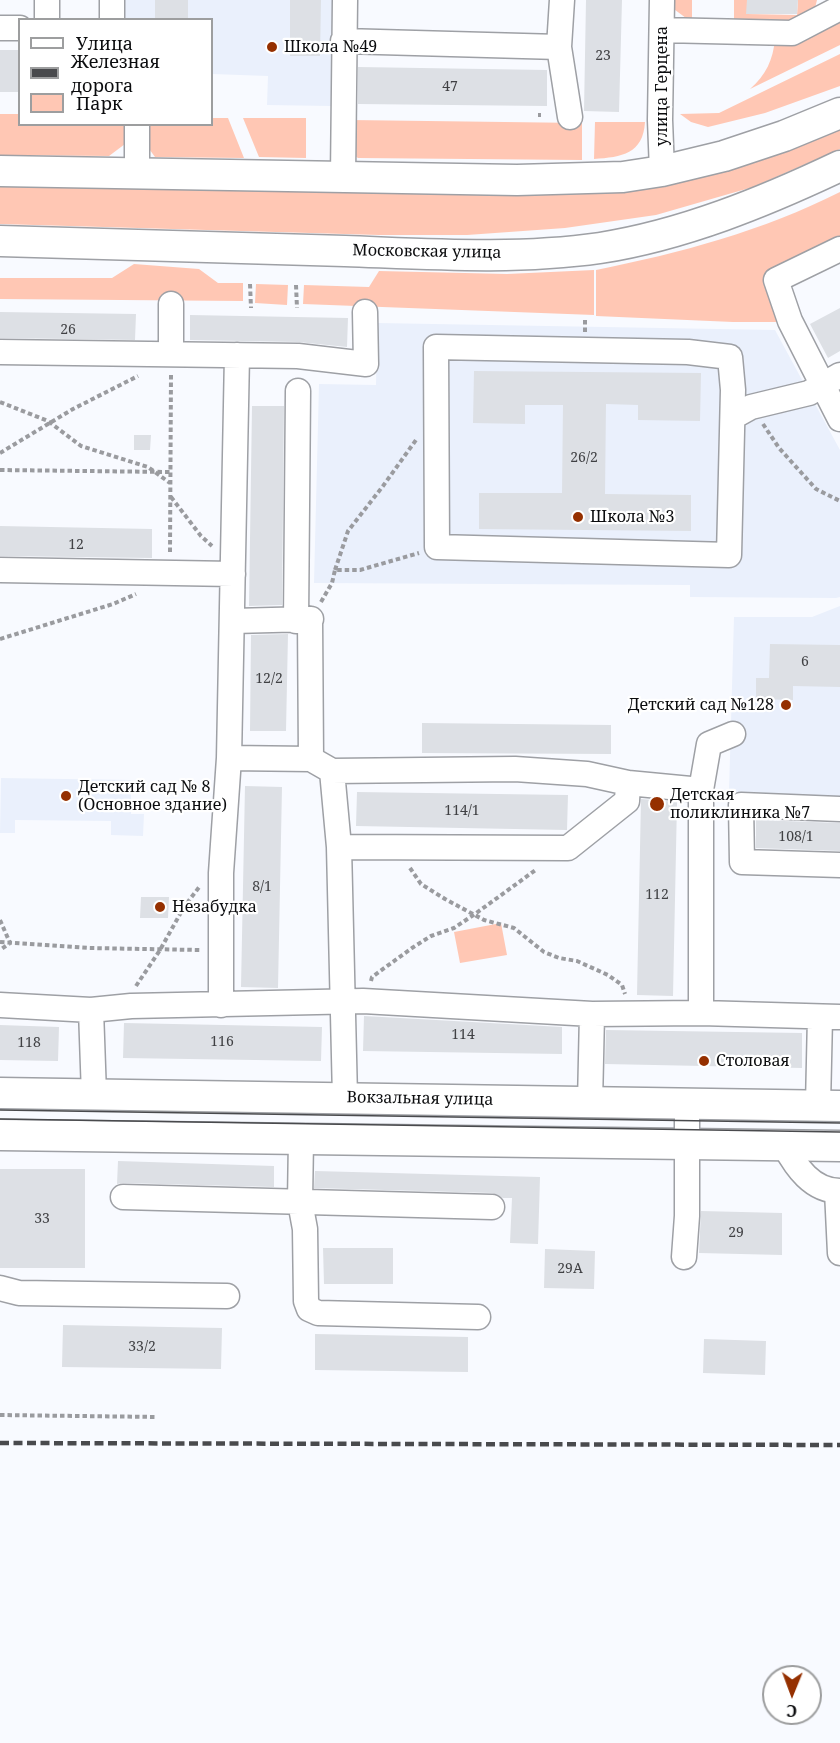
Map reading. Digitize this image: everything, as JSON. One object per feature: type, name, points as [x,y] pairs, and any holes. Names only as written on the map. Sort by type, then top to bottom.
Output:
[{"type":"main road","points":[[0,171],[517,180],[622,177],[662,171],[724,156],[784,136],[840,113]]},
{"type":"main road","name":"Московская улица","points":[[0,241],[379,252],[546,253],[599,248],[652,237],[718,217],[840,166]]},
{"type":"main road","name":"Вокзальная улица","points":[[0,1093],[829,1105]]},
{"type":"main road","points":[[0,1135],[840,1146]]},
{"type":"street","points":[[46,0],[47,18]]},
{"type":"street","points":[[112,0],[112,18]]},
{"type":"street","points":[[343,177],[345,0]]},
{"type":"street","points":[[562,0],[559,47],[570,117]]},
{"type":"street","name":"улица Герцена","points":[[662,0],[660,120],[662,171]]},
{"type":"street","points":[[662,30],[792,33],[840,8]]},
{"type":"street","points":[[0,28],[18,27]]},
{"type":"street","points":[[343,41],[559,47]]},
{"type":"street","points":[[137,126],[137,173]]},
{"type":"street","points":[[840,249],[776,280],[790,321],[831,380],[840,419]]},
{"type":"street","points":[[171,304],[171,354]]},
{"type":"street","points":[[0,352],[298,356],[366,364],[365,312]]},
{"type":"street","points":[[436,347],[676,351],[730,357],[733,417],[729,555],[437,547],[436,422],[436,347]]},
{"type":"street","points":[[221,1005],[221,873],[229,758],[237,355]]},
{"type":"street","points":[[733,417],[751,407],[808,393],[831,380]]},
{"type":"street","points":[[298,391],[311,620],[311,759]]},
{"type":"street","points":[[0,570],[233,574]]},
{"type":"street","points":[[233,621],[311,620]]},
{"type":"street","points":[[701,1013],[702,790],[709,744],[733,734]]},
{"type":"street","points":[[229,758],[311,759],[332,771],[515,769],[587,774],[628,783],[702,790]]},
{"type":"street","points":[[332,771],[353,1002],[345,1098]]},
{"type":"street","points":[[339,847],[568,848],[627,801],[628,783]]},
{"type":"street","points":[[840,808],[741,805],[742,862],[840,865]]},
{"type":"street","points":[[0,1005],[91,1010],[130,1006],[353,1002],[592,1014],[701,1013],[830,1017],[829,1105]]},
{"type":"street","points":[[91,1010],[94,1095]]},
{"type":"street","points":[[590,1103],[592,1014]]},
{"type":"street","points":[[684,1257],[687,1216],[687,1104]]},
{"type":"street","points":[[301,1139],[300,1202],[305,1229],[306,1301],[309,1309],[318,1313],[478,1317]]},
{"type":"street","points":[[784,1145],[807,1179],[820,1186],[838,1191],[840,1253]]},
{"type":"street","points":[[123,1197],[492,1207]]},
{"type":"street","points":[[0,1288],[19,1293],[227,1296]]},
{"type":"path","points":[[250,284],[250,308]]},
{"type":"path","points":[[296,285],[297,308]]},
{"type":"path","points":[[0,453],[111,389],[138,376],[171,354]]},
{"type":"path","points":[[169,573],[171,354]]},
{"type":"path","points":[[0,402],[51,423],[81,446],[148,467],[170,483]]},
{"type":"path","points":[[332,583],[348,531],[412,444],[436,422]]},
{"type":"path","points":[[0,470],[170,472]]},
{"type":"path","points":[[170,496],[201,536],[222,554],[233,574]]},
{"type":"path","points":[[335,570],[360,570],[437,547]]},
{"type":"path","points":[[0,639],[113,604],[140,592]]},
{"type":"path","points":[[381,847],[396,854],[407,864],[421,884],[484,920],[514,928],[544,952],[559,958],[577,961],[608,975],[622,985],[632,1013]]},
{"type":"path","points":[[353,1002],[372,977],[391,962],[431,936],[454,928],[512,889],[563,848]]},
{"type":"path","points":[[130,1006],[137,983],[160,950],[197,888],[221,873]]},
{"type":"path","points":[[0,920],[10,943]]},
{"type":"path","points":[[0,942],[88,948],[220,949]]},
{"type":"path","points":[[0,950],[10,943]]},
{"type":"path","points":[[0,1415],[157,1417]]},
{"type":"shaded area","name":"Школа №49","points":[[120,0],[333,0],[331,106],[267,105],[268,76],[213,74],[213,18],[120,18]]},
{"type":"shaded area","name":"Школа №3","points":[[377,323],[775,330],[840,450],[840,597],[690,597],[690,585],[314,583],[319,384],[376,385]]},
{"type":"shaded area","name":"Детский сад №128","points":[[840,606],[840,797],[729,792],[734,617],[812,617]]},
{"type":"shaded area","name":"Детский сад № 8 (Основное здание)","points":[[1,778],[131,780],[131,814],[144,814],[143,836],[111,835],[111,821],[15,820],[15,833],[0,833]]},
{"type":"green space","points":[[671,0],[692,0],[692,20],[671,7]]},
{"type":"green space","points":[[734,0],[747,0],[747,14],[797,15],[798,0],[817,0],[815,8],[804,21],[734,25]]},
{"type":"green space","points":[[840,14],[840,45],[750,89],[768,67],[775,39]]},
{"type":"green space","points":[[840,54],[840,86],[765,113],[708,127],[691,122],[680,114],[719,113]]},
{"type":"green space","points":[[0,114],[18,114],[18,126],[131,126],[125,144],[109,156],[0,155]]},
{"type":"green space","points":[[213,118],[228,118],[244,158],[155,157],[147,146],[144,126],[213,126]]},
{"type":"green space","points":[[243,118],[306,118],[306,158],[259,157]]},
{"type":"green space","points":[[350,120],[582,123],[582,160],[358,158],[352,154]]},
{"type":"green space","points":[[595,122],[645,122],[640,141],[629,152],[614,157],[594,159]]},
{"type":"green space","points":[[840,129],[840,149],[753,187],[656,215],[565,228],[467,235],[379,235],[0,224],[0,182],[738,165]]},
{"type":"green space","points":[[840,192],[840,238],[775,272],[782,322],[596,316],[596,270],[721,239],[781,218]]},
{"type":"green space","points":[[134,264],[199,269],[218,283],[243,283],[243,301],[0,299],[0,278],[112,278]]},
{"type":"green space","points":[[594,270],[594,315],[303,304],[304,285],[369,287],[379,271],[507,274]]},
{"type":"green space","points":[[256,284],[288,285],[287,305],[255,303]]},
{"type":"green space","points":[[501,923],[507,955],[460,963],[454,932]]},
{"type":"building","points":[[155,0],[188,0],[188,18],[155,18]]},
{"type":"building","points":[[290,0],[321,0],[320,56],[290,56]]},
{"type":"building","points":[[586,0],[622,0],[619,112],[584,111]]},
{"type":"building","points":[[747,0],[798,0],[797,14],[746,14]]},
{"type":"building","points":[[0,50],[18,50],[18,92],[0,92]]},
{"type":"building","points":[[358,67],[547,70],[547,106],[358,104]]},
{"type":"building","points":[[840,308],[840,351],[828,358],[810,324]]},
{"type":"building","points":[[0,312],[136,314],[135,340],[0,338]]},
{"type":"building","points":[[190,315],[348,318],[347,347],[298,342],[190,340]]},
{"type":"building","name":"Школа №3","points":[[474,371],[701,373],[700,421],[638,420],[638,405],[606,404],[605,494],[691,495],[691,531],[479,529],[479,493],[562,493],[563,405],[525,405],[525,424],[473,423]]},
{"type":"building","points":[[252,406],[284,406],[282,605],[249,606]]},
{"type":"building","points":[[134,435],[151,435],[150,450],[134,450]]},
{"type":"building","points":[[0,526],[152,529],[152,558],[0,556]]},
{"type":"building","points":[[288,634],[286,731],[250,731],[251,635]]},
{"type":"building","points":[[770,644],[840,645],[840,687],[793,686],[793,700],[756,699],[756,678],[769,678]]},
{"type":"building","points":[[422,723],[611,725],[611,754],[422,753]]},
{"type":"building","points":[[245,786],[282,787],[278,988],[241,987]]},
{"type":"building","points":[[357,792],[568,795],[567,830],[356,826]]},
{"type":"building","points":[[641,799],[677,802],[673,996],[637,995]]},
{"type":"building","points":[[756,820],[840,823],[840,851],[756,848]]},
{"type":"building","points":[[141,897],[169,897],[168,918],[140,918]]},
{"type":"building","points":[[364,1016],[562,1027],[562,1054],[363,1051]]},
{"type":"building","points":[[124,1023],[322,1027],[321,1061],[123,1058]]},
{"type":"building","points":[[0,1025],[59,1027],[58,1061],[0,1060]]},
{"type":"building","points":[[606,1030],[802,1033],[802,1068],[605,1064]]},
{"type":"building","points":[[118,1161],[274,1166],[274,1187],[117,1184]]},
{"type":"building","points":[[0,1169],[85,1169],[85,1268],[0,1268]]},
{"type":"building","points":[[315,1171],[540,1177],[538,1244],[510,1243],[512,1198],[503,1198],[492,1193],[314,1188]]},
{"type":"building","points":[[701,1211],[782,1213],[782,1255],[699,1253]]},
{"type":"building","points":[[323,1248],[393,1248],[393,1284],[324,1284]]},
{"type":"building","points":[[545,1249],[595,1251],[594,1289],[544,1288]]},
{"type":"building","points":[[63,1325],[222,1328],[221,1369],[62,1367]]},
{"type":"building","points":[[315,1334],[468,1337],[468,1372],[315,1370]]},
{"type":"building","points":[[704,1339],[766,1341],[765,1375],[703,1373]]},
{"type":"tram line","points":[[0,1110],[840,1123]]},
{"type":"tram line","points":[[0,1119],[840,1132]]},
{"type":"railway","points":[[0,1443],[840,1445]]},
{"type":"place","name":"Школа №49","points":[[272,47]]},
{"type":"place","name":"Школа №3","points":[[578,517]]},
{"type":"place","name":"Детский сад №128","points":[[786,705]]},
{"type":"place","name":"Детский сад № 8 (Основное здание)","points":[[66,796]]},
{"type":"place","name":"Детская поликлиника №7","points":[[657,804]]},
{"type":"place","name":"Незабудка","points":[[160,907]]},
{"type":"place","name":"Столовая","points":[[704,1061]]}]
